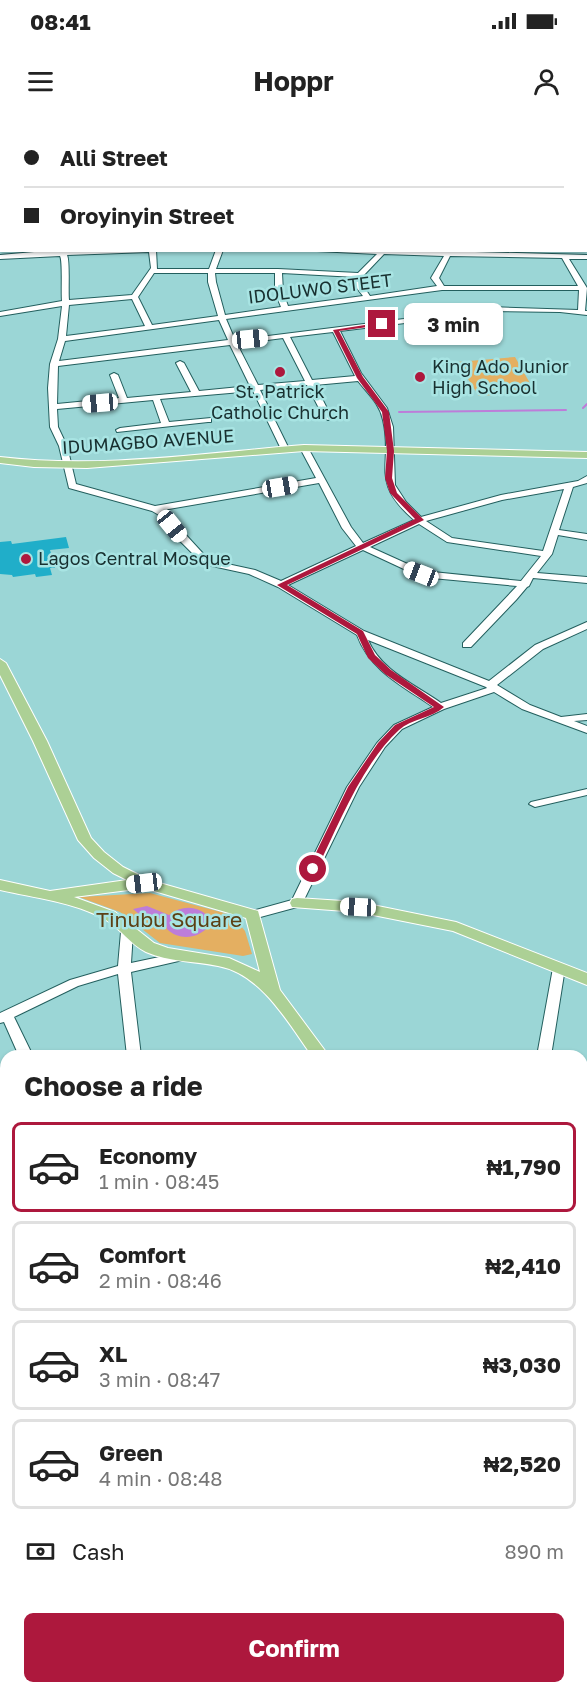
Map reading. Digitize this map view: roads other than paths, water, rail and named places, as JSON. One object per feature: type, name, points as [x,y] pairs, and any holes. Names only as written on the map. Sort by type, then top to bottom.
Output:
[{"type":"main road","name":"IDUMAGBO AVENUE","points":[[0,460],[66,464],[304,448],[586,457]]},
{"type":"main road","points":[[0,663],[40,741],[85,840],[118,870],[144,883],[253,915],[272,990]]},
{"type":"main road","points":[[49,895],[144,883]]},
{"type":"main road","points":[[0,885],[49,895],[111,917],[127,932],[165,954],[229,963],[272,990],[317,1050]]},
{"type":"main road","points":[[297,903],[358,907],[456,927],[587,979]]},
{"type":"street","points":[[0,257],[51,252]]},
{"type":"street","points":[[62,252],[66,260],[65,303],[62,339],[54,363],[53,407],[54,427],[63,446],[70,483],[75,487],[155,509],[162,513],[206,562],[252,573],[281,585],[361,633],[492,687],[526,707],[587,730]]},
{"type":"street","points":[[134,297],[154,268],[153,252]]},
{"type":"street","points":[[219,252],[212,270],[212,281],[223,316],[285,449]]},
{"type":"street","points":[[340,252],[587,257]]},
{"type":"street","points":[[368,298],[360,287],[360,275],[381,254]]},
{"type":"street","points":[[442,288],[435,278],[448,254]]},
{"type":"street","points":[[54,363],[405,321],[434,312],[501,309],[584,312],[583,288],[565,257]]},
{"type":"street","points":[[152,271],[212,270],[360,275]]},
{"type":"street","points":[[278,272],[279,292],[285,308]]},
{"type":"street","name":"IDOLUWO STEET","points":[[62,339],[442,288],[583,288]]},
{"type":"street","points":[[414,292],[421,298]]},
{"type":"street","points":[[1,311],[134,297]]},
{"type":"street","points":[[134,297],[149,327]]},
{"type":"street","points":[[427,305],[434,312]]},
{"type":"street","points":[[336,330],[360,378],[385,412],[391,451],[388,478],[394,493],[440,537],[547,554]]},
{"type":"street","points":[[285,335],[328,418]]},
{"type":"street","points":[[180,363],[195,393]]},
{"type":"street","points":[[114,375],[124,401]]},
{"type":"street","points":[[53,407],[360,378]]},
{"type":"street","points":[[156,398],[166,425]]},
{"type":"street","points":[[120,430],[208,420]]},
{"type":"street","points":[[304,448],[347,528],[361,546],[421,574],[587,580]]},
{"type":"street","points":[[281,585],[420,520],[501,498],[569,486],[587,479]]},
{"type":"street","points":[[155,509],[321,480]]},
{"type":"street","points":[[467,645],[529,579],[547,554],[569,486]]},
{"type":"street","points":[[555,532],[587,537]]},
{"type":"street","points":[[253,915],[297,903],[353,787],[381,745],[398,726],[492,687],[539,647],[587,625]]},
{"type":"street","points":[[361,633],[364,645],[379,664],[440,707]]},
{"type":"street","points":[[560,720],[587,717]]},
{"type":"street","points":[[535,804],[587,792]]},
{"type":"street","points":[[127,932],[124,969],[133,1050]]},
{"type":"street","points":[[22,1050],[3,1017],[74,983],[183,956]]},
{"type":"street","points":[[545,1050],[559,968]]},
{"type":"waterway","points":[[583,408],[587,404]]},
{"type":"waterway","points":[[399,412],[566,410]]},
{"type":"place","name":"St. Patrick Catholic Church","points":[[280,372]]},
{"type":"place","name":"King Ado Junior High School","points":[[420,377]]},
{"type":"place","name":"Lagos Central Mosque","points":[[26,559]]},
{"type":"park label","name":"Tinubu Square","points":[[169,920]]}]
